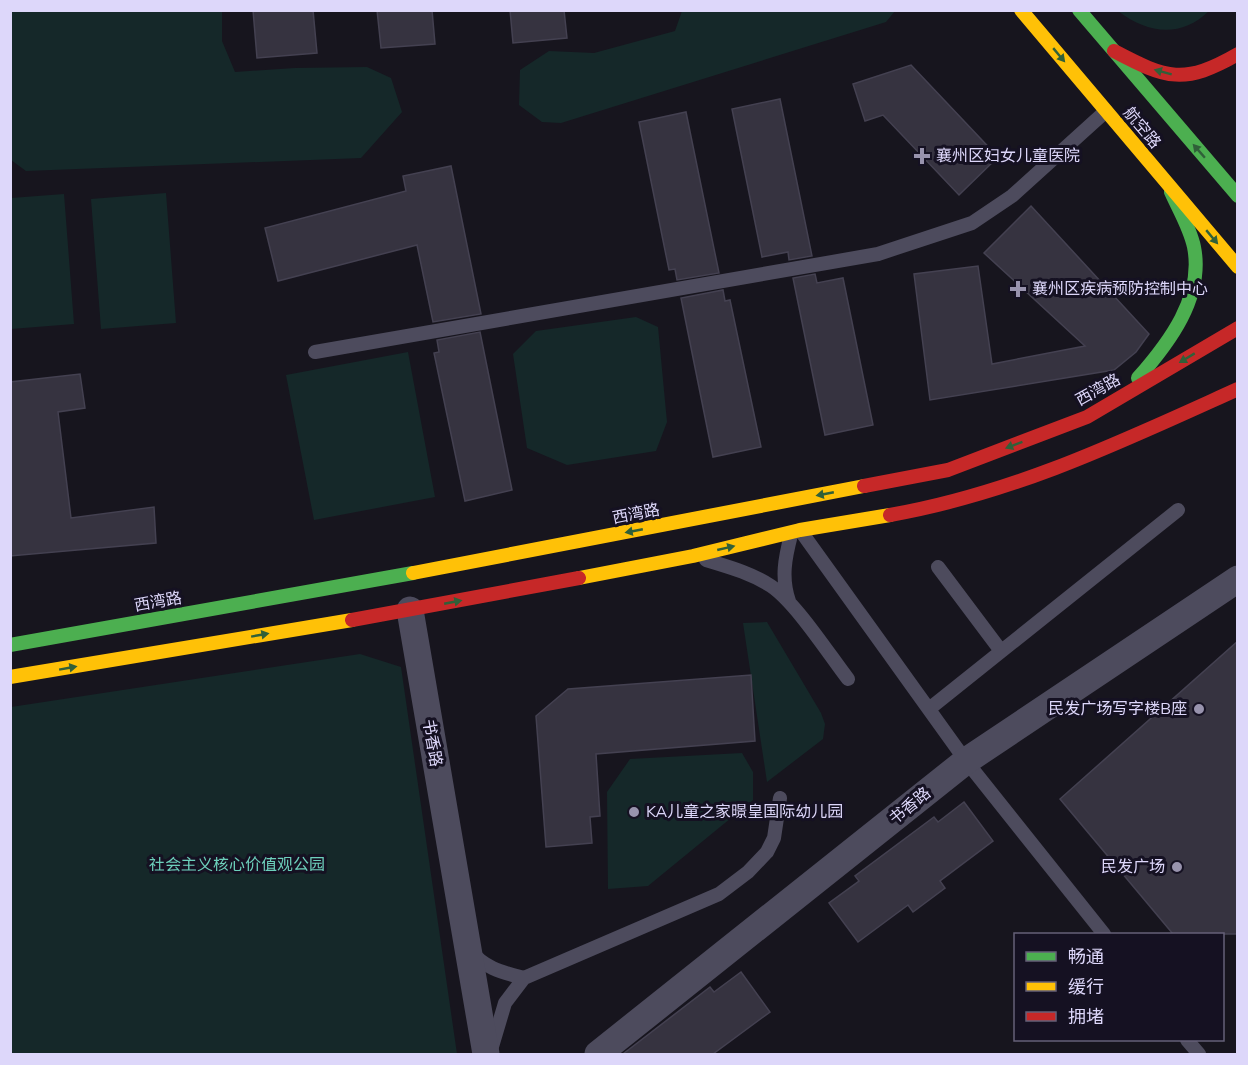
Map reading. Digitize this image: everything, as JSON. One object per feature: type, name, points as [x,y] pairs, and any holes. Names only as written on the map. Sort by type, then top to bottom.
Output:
[{"type":"main road","name":"航空路","points":[[1021,10],[1238,267]]},
{"type":"main road","name":"航空路","points":[[1079,10],[1238,196]]},
{"type":"main road","points":[[1114,51],[1144,67],[1180,77],[1228,60],[1238,54]]},
{"type":"main road","points":[[1121,397],[1160,354],[1179,322],[1195,280],[1195,250],[1168,185]]},
{"type":"main road","name":"西湾路","points":[[10,645],[413,573],[948,470],[1088,417],[1238,328]]},
{"type":"main road","points":[[10,677],[410,610],[693,556],[796,532],[934,507],[1030,479],[1109,448],[1238,389]]},
{"type":"main road","points":[[1206,403],[1238,398]]},
{"type":"street","name":"书香路","points":[[598,1054],[966,761],[1238,579]]},
{"type":"street","name":"书香路","points":[[410,610],[466,942],[488,1054]]},
{"type":"lane","points":[[315,351],[878,254],[972,224],[1012,196],[1106,111]]},
{"type":"lane","points":[[929,709],[1178,510]]},
{"type":"lane","points":[[789,603],[783,584],[785,556],[796,532],[966,761],[1103,933]]},
{"type":"lane","points":[[693,556],[745,572],[772,587],[789,603],[848,679]]},
{"type":"lane","points":[[938,567],[1001,651]]},
{"type":"lane","points":[[488,1054],[505,1004],[524,978],[719,894],[748,872],[767,852],[774,838],[780,798]]},
{"type":"lane","points":[[466,942],[476,957],[500,972],[524,978]]},
{"type":"lane","points":[[1188,1041],[1199,1054]]},
{"type":"green space","points":[[682,10],[895,11],[886,22],[561,123],[542,122],[519,105],[520,70],[549,51],[594,53],[675,31]]},
{"type":"green space","points":[[10,11],[222,11],[222,41],[235,72],[367,67],[391,78],[402,112],[361,158],[26,171],[11,160]]},
{"type":"green space","points":[[1118,11],[1209,11],[1187,26],[1164,30],[1141,25]]},
{"type":"green space","points":[[166,193],[176,323],[101,329],[91,199]]},
{"type":"green space","points":[[64,194],[74,324],[11,329],[11,198]]},
{"type":"green space","points":[[636,317],[658,327],[667,422],[656,451],[567,465],[527,448],[513,354],[536,331]]},
{"type":"green space","points":[[408,352],[435,497],[314,520],[286,375]]},
{"type":"green space","points":[[767,622],[821,713],[825,724],[823,739],[767,782],[743,623]]},
{"type":"green space","name":"社会主义核心价值观公园","points":[[360,654],[401,667],[457,1054],[11,1054],[11,707]]},
{"type":"green space","points":[[742,753],[753,772],[753,800],[648,886],[608,889],[607,792],[630,759]]},
{"type":"building","points":[[253,10],[313,10],[317,53],[257,58]]},
{"type":"building","points":[[377,10],[432,10],[435,44],[381,48]]},
{"type":"building","points":[[510,10],[564,10],[567,38],[513,43]]},
{"type":"building","points":[[911,65],[998,157],[959,195],[883,115],[865,121],[853,84]]},
{"type":"building","points":[[780,99],[812,256],[789,260],[788,252],[762,257],[732,109]]},
{"type":"building","points":[[686,112],[719,273],[677,280],[675,269],[669,270],[639,122]]},
{"type":"building","points":[[451,166],[481,314],[433,322],[417,245],[278,281],[265,228],[406,191],[403,176]]},
{"type":"building","points":[[1031,206],[1149,334],[1136,352],[1114,370],[930,400],[914,274],[978,266],[992,364],[1085,346],[984,253]]},
{"type":"building","points":[[815,274],[817,283],[843,278],[873,425],[825,435],[793,278]]},
{"type":"building","points":[[723,290],[725,301],[730,300],[761,447],[713,457],[681,298]]},
{"type":"building","points":[[480,332],[512,490],[465,501],[434,353],[439,352],[437,340]]},
{"type":"building","points":[[80,374],[85,408],[58,412],[71,518],[154,507],[156,543],[10,556],[10,382]]},
{"type":"building","name":"民发广场","points":[[1238,641],[1238,934],[1172,933],[1060,799]]},
{"type":"building","points":[[751,675],[755,741],[596,754],[600,816],[590,817],[592,843],[546,847],[536,716],[568,689]]},
{"type":"building","points":[[964,802],[993,841],[940,881],[945,888],[913,912],[908,905],[858,942],[829,903],[859,881],[855,876],[934,817],[938,822]]},
{"type":"building","points":[[741,972],[770,1012],[713,1054],[623,1054],[710,987],[714,992]]},
{"type":"traffic: fast","points":[[1079,10],[1238,196]]},
{"type":"traffic: fast","points":[[1138,378],[1172,334],[1189,301],[1194,284],[1196,266],[1194,247],[1171,192]]},
{"type":"traffic: fast","points":[[10,645],[413,573]]},
{"type":"traffic: slow","points":[[1021,10],[1238,267]]},
{"type":"traffic: slow","points":[[413,573],[864,486]]},
{"type":"traffic: slow","points":[[579,578],[693,556],[800,530],[890,515]]},
{"type":"traffic: slow","points":[[10,677],[352,620]]},
{"type":"traffic: jam","points":[[1114,51],[1148,68],[1176,75],[1203,71],[1238,54]]},
{"type":"traffic: jam","points":[[864,486],[948,470],[1087,417],[1238,328]]},
{"type":"traffic: jam","points":[[890,515],[936,505],[1025,479],[1153,428],[1238,389]]},
{"type":"traffic: jam","points":[[352,620],[579,578]]},
{"type":"place","name":"襄州区妇女儿童医院","points":[[922,156]]},
{"type":"place","name":"襄州区疾病预防控制中心","points":[[1018,289]]},
{"type":"place","name":"民发广场写字楼B座","points":[[1199,709]]},
{"type":"place","name":"KA儿童之家暻皇国际幼儿园","points":[[634,812]]},
{"type":"place","name":"民发广场","points":[[1177,867]]}]
